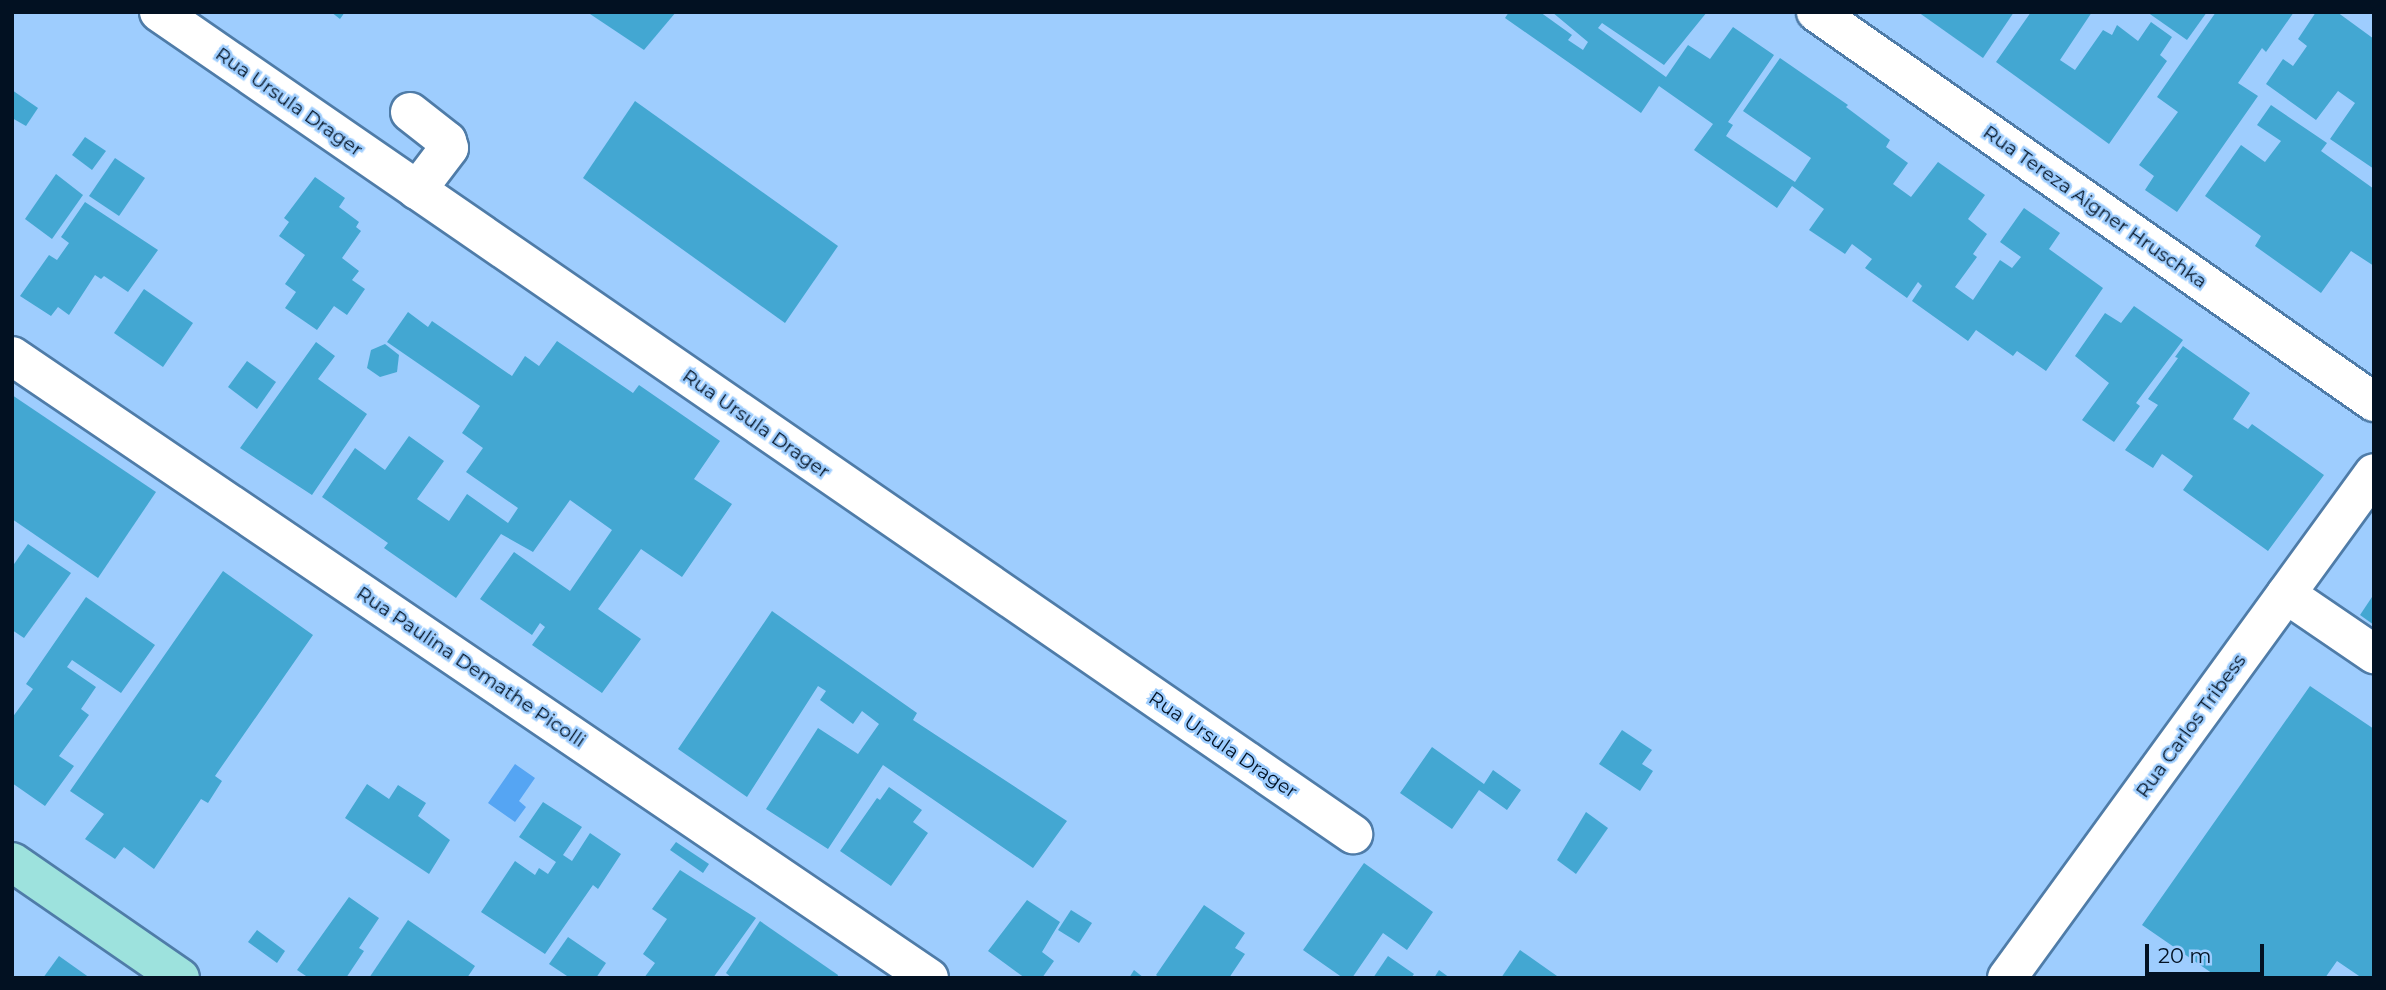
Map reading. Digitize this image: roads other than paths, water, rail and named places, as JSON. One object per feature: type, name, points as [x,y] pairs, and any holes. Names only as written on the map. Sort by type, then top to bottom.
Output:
[{"type":"main road","points":[[12,862],[180,978]]},
{"type":"street","name":"Rua Ursula Drager","points":[[159,12],[1353,834]]},
{"type":"street","name":"Rua Tereza Aigner Hruschka","points":[[1816,12],[2374,402]]},
{"type":"street","points":[[411,112],[447,141],[449,148],[416,190]]},
{"type":"street","name":"Rua Paulina Demathe Picolli","points":[[12,356],[929,978]]},
{"type":"street","name":"Rua Carlos Tribess","points":[[2007,978],[2374,473]]},
{"type":"street","points":[[2286,594],[2374,654]]},
{"type":"water","points":[[515,764],[535,778],[519,801],[526,807],[515,822],[488,803]]}]
